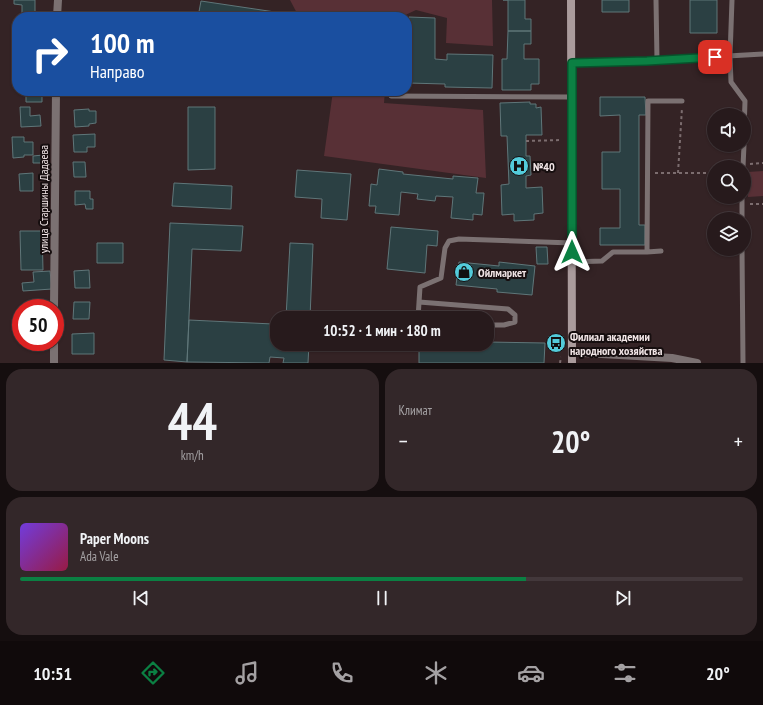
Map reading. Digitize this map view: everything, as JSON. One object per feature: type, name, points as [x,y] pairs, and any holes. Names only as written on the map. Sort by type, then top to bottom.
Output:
[{"type":"main road","points":[[571,0],[572,363]]},
{"type":"street","points":[[57,12],[58,0]]},
{"type":"street","name":"улица Старшины Дадаева","points":[[54,299],[56,96]]},
{"type":"street","points":[[54,351],[54,363]]},
{"type":"street","points":[[572,353],[672,358],[698,363]]},
{"type":"lane","points":[[656,0],[657,60]]},
{"type":"lane","points":[[732,0],[730,56],[731,82],[745,102],[745,108]]},
{"type":"lane","points":[[572,63],[763,54]]},
{"type":"lane","points":[[390,96],[572,97]]},
{"type":"lane","points":[[647,252],[648,101],[682,101]]},
{"type":"lane","points":[[742,204],[742,212]]},
{"type":"lane","points":[[418,311],[420,287],[441,278],[445,248],[450,241],[572,243]]},
{"type":"lane","points":[[572,262],[602,260],[613,252],[661,251]]},
{"type":"lane","points":[[742,256],[743,363]]},
{"type":"lane","points":[[419,302],[508,309],[515,315],[515,322],[509,325],[494,325]]},
{"type":"path","points":[[678,173],[682,101]]},
{"type":"path","points":[[526,141],[562,140]]},
{"type":"path","points":[[751,164],[763,163]]},
{"type":"path","points":[[648,174],[707,172]]},
{"type":"path","points":[[751,204],[763,204]]},
{"type":"shaded area","points":[[290,0],[492,0],[493,46],[446,43],[447,18],[416,10],[412,12],[296,12]]},
{"type":"shaded area","points":[[332,96],[385,96],[384,103],[483,110],[486,178],[324,156]]},
{"type":"shaded area","points":[[763,171],[763,196],[751,197],[751,172]]},
{"type":"building","points":[[14,0],[35,0],[35,12],[22,12],[22,5],[14,4]]},
{"type":"building","points":[[508,0],[525,0],[525,19],[531,19],[531,31],[508,31]]},
{"type":"building","points":[[602,0],[629,0],[629,12],[602,12]]},
{"type":"building","points":[[690,0],[717,0],[717,33],[690,33]]},
{"type":"building","points":[[201,1],[275,12],[199,12]]},
{"type":"building","points":[[412,17],[435,18],[435,59],[447,60],[447,54],[493,55],[492,88],[445,87],[445,84],[412,83]]},
{"type":"building","points":[[508,31],[531,31],[531,44],[524,44],[524,59],[539,59],[539,84],[531,84],[531,90],[502,90],[502,59],[507,59]]},
{"type":"building","points":[[26,96],[42,96],[42,102],[26,102]]},
{"type":"building","points":[[600,97],[645,97],[646,115],[639,115],[639,225],[645,225],[645,245],[600,245],[600,228],[620,228],[620,189],[602,189],[602,152],[620,152],[620,115],[600,116]]},
{"type":"building","name":"№40","points":[[530,102],[530,104],[536,104],[536,108],[541,107],[542,135],[526,135],[526,156],[530,156],[531,175],[526,176],[526,188],[542,187],[543,213],[534,214],[534,220],[514,221],[514,214],[502,215],[501,185],[509,184],[507,136],[501,136],[500,103]]},
{"type":"building","points":[[20,107],[30,107],[30,116],[40,115],[41,126],[21,127]]},
{"type":"building","points":[[188,107],[215,107],[215,169],[188,170]]},
{"type":"building","points":[[89,109],[89,111],[96,111],[96,123],[89,124],[89,126],[75,127],[74,110]]},
{"type":"building","points":[[95,134],[95,147],[87,147],[87,152],[74,152],[73,135]]},
{"type":"building","points":[[12,137],[24,137],[24,142],[33,142],[33,155],[24,155],[24,157],[13,158]]},
{"type":"building","points":[[43,155],[43,163],[33,163],[33,156]]},
{"type":"building","points":[[73,162],[85,162],[86,177],[74,177]]},
{"type":"building","points":[[379,169],[403,172],[403,174],[453,179],[453,176],[478,178],[476,193],[484,193],[482,215],[473,214],[473,220],[451,218],[453,197],[436,196],[435,201],[417,199],[418,194],[401,192],[399,215],[375,213],[376,206],[369,206],[371,184],[377,185]]},
{"type":"building","points":[[297,170],[351,174],[347,220],[321,218],[322,199],[295,197]]},
{"type":"building","points":[[33,173],[33,191],[20,191],[19,174]]},
{"type":"building","points":[[174,183],[232,186],[231,209],[172,206]]},
{"type":"building","points":[[75,191],[90,191],[90,199],[93,199],[93,209],[86,209],[85,204],[75,205]]},
{"type":"building","points":[[170,223],[243,226],[241,251],[192,249],[187,362],[164,360]]},
{"type":"building","points":[[391,227],[438,231],[437,246],[427,245],[425,273],[387,269]]},
{"type":"building","points":[[20,231],[42,231],[43,270],[21,270]]},
{"type":"building","points":[[97,243],[123,243],[123,263],[97,263]]},
{"type":"building","points":[[290,243],[313,244],[310,311],[286,311]]},
{"type":"building","points":[[536,247],[547,247],[548,264],[537,264]]},
{"type":"building","points":[[459,262],[499,266],[499,262],[535,266],[532,295],[497,292],[497,289],[456,285]]},
{"type":"building","points":[[89,270],[90,288],[75,288],[74,271]]},
{"type":"building","points":[[50,271],[52,289],[23,291],[22,283],[34,282],[33,272]]},
{"type":"building","points":[[74,302],[90,302],[89,319],[73,319]]},
{"type":"building","points":[[189,320],[270,324],[270,351],[309,351],[308,363],[283,363],[284,358],[270,357],[269,363],[187,362]]},
{"type":"building","points":[[94,333],[94,354],[72,354],[72,334]]},
{"type":"building","points":[[494,342],[545,343],[544,363],[419,363],[419,351],[494,351]]},
{"type":"place","name":"№40","points":[[519,166]]},
{"type":"place","name":"Ойлмаркет","points":[[464,272]]},
{"type":"place","name":"Филиал академии народного хозяйства","points":[[556,343]]},
{"type":"route","points":[[572,252],[572,63],[715,57]]}]
